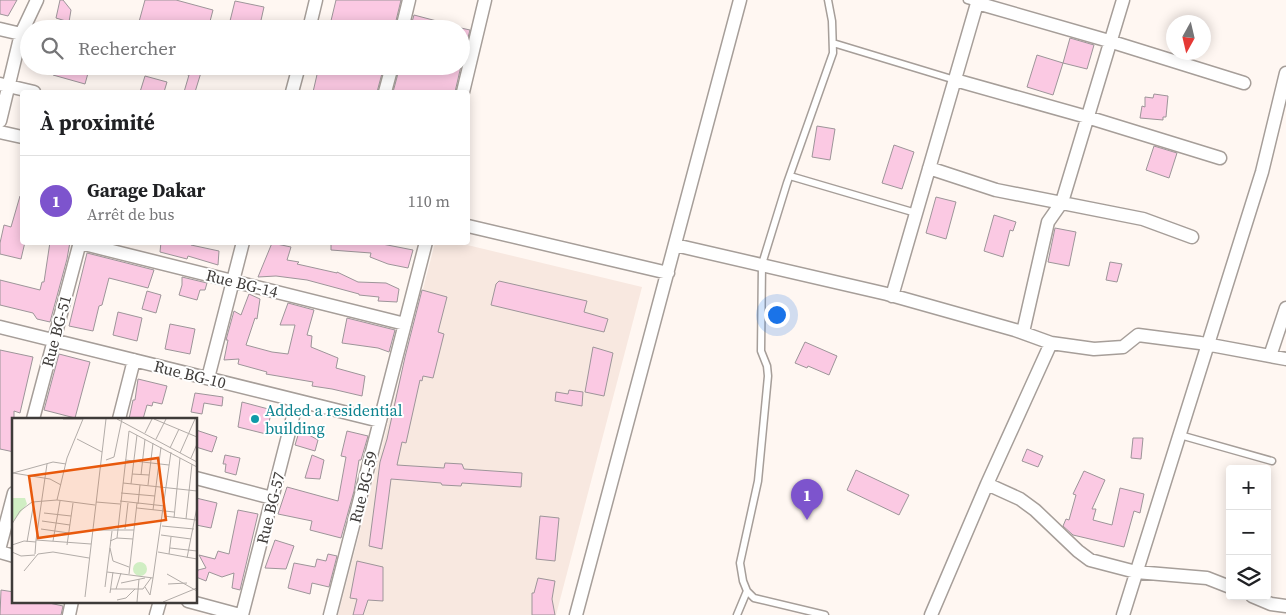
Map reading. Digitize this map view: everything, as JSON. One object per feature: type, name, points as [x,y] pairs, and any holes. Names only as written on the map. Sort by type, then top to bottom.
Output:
[{"type":"street","points":[[28,20],[37,0]]},
{"type":"street","points":[[311,20],[316,0]]},
{"type":"street","points":[[404,20],[409,0]]},
{"type":"street","points":[[470,63],[485,0]]},
{"type":"street","points":[[576,615],[739,0]]},
{"type":"street","points":[[1022,332],[1048,222],[1062,202],[1109,41],[1123,0]]},
{"type":"street","points":[[892,296],[955,80],[974,1],[1244,83]]},
{"type":"street","points":[[0,29],[20,34]]},
{"type":"street","points":[[0,121],[5,85],[20,37]]},
{"type":"street","points":[[1123,615],[1262,172],[1286,74]]},
{"type":"street","points":[[293,90],[297,75]]},
{"type":"street","points":[[386,90],[390,75]]},
{"type":"street","points":[[463,90],[467,75]]},
{"type":"street","points":[[955,80],[1087,117],[1220,158]]},
{"type":"street","points":[[5,85],[26,90]]},
{"type":"street","points":[[0,132],[20,137]]},
{"type":"street","points":[[929,168],[996,190],[1143,219],[1192,237]]},
{"type":"street","points":[[470,226],[668,273]]},
{"type":"street","name":"Rue BG-51","points":[[33,418],[79,245]]},
{"type":"street","name":"Rue BG-14","points":[[88,245],[405,324]]},
{"type":"street","points":[[208,378],[242,245]]},
{"type":"street","name":"Rue BG-59","points":[[330,615],[425,245]]},
{"type":"street","points":[[675,245],[892,296],[1022,332],[1050,343],[1094,349],[1123,347],[1138,335],[1286,359]]},
{"type":"street","points":[[1270,356],[1286,308]]},
{"type":"street","name":"Rue BG-10","points":[[0,327],[380,421]]},
{"type":"street","points":[[931,615],[1050,343]]},
{"type":"street","points":[[119,418],[134,360]]},
{"type":"street","name":"Rue BG-57","points":[[241,615],[297,401]]},
{"type":"street","points":[[198,479],[272,498]]},
{"type":"street","points":[[987,484],[1020,499],[1035,510],[1090,560],[1136,572],[1207,578],[1226,585]]},
{"type":"street","points":[[0,546],[12,501]]},
{"type":"street","points":[[1262,600],[1271,604],[1286,606]]},
{"type":"street","points":[[69,615],[72,602]]},
{"type":"street","points":[[156,615],[160,602]]},
{"type":"street","points":[[192,602],[241,615]]},
{"type":"lane","points":[[825,615],[754,598],[747,592],[742,582],[740,563],[758,481],[768,376],[767,366],[761,351],[762,264],[790,176],[833,53],[832,22],[828,0]]},
{"type":"lane","points":[[833,43],[955,80]]},
{"type":"lane","points":[[790,176],[916,212]]},
{"type":"lane","points":[[1180,434],[1272,461]]},
{"type":"lane","points":[[738,615],[747,592]]},
{"type":"shaded area","points":[[434,245],[467,245],[642,287],[556,615],[338,615]]},
{"type":"building","points":[[0,0],[17,0],[8,16],[0,14]]},
{"type":"building","points":[[60,0],[63,0],[71,10],[69,20],[56,18]]},
{"type":"building","points":[[145,0],[176,0],[213,10],[210,20],[139,20]]},
{"type":"building","points":[[336,0],[401,0],[396,20],[331,20]]},
{"type":"building","points":[[235,1],[264,7],[261,20],[230,20]]},
{"type":"building","points":[[414,15],[433,20],[413,20]]},
{"type":"building","points":[[1070,38],[1094,45],[1087,69],[1063,63]]},
{"type":"building","points":[[1037,55],[1063,63],[1053,95],[1027,87]]},
{"type":"building","points":[[53,75],[88,75],[85,84]]},
{"type":"building","points":[[189,75],[200,75],[196,90],[185,90]]},
{"type":"building","points":[[317,75],[382,75],[378,90],[313,90]]},
{"type":"building","points":[[398,75],[459,75],[455,90],[394,90]]},
{"type":"building","points":[[145,76],[167,82],[165,90],[141,90]]},
{"type":"building","points":[[1154,94],[1168,96],[1166,117],[1163,117],[1163,120],[1140,118],[1142,106],[1145,107],[1145,97],[1153,98]]},
{"type":"building","points":[[817,126],[835,129],[830,160],[812,157]]},
{"type":"building","points":[[894,145],[914,152],[902,189],[882,183]]},
{"type":"building","points":[[1154,146],[1177,153],[1169,178],[1146,170]]},
{"type":"building","points":[[20,196],[20,245],[24,245],[21,259],[0,254],[0,243],[4,225],[11,227]]},
{"type":"building","points":[[936,197],[956,202],[946,239],[926,233]]},
{"type":"building","points":[[994,215],[1016,222],[1013,231],[1010,230],[1003,257],[984,251]]},
{"type":"building","points":[[1055,228],[1076,232],[1069,266],[1048,262]]},
{"type":"building","points":[[50,245],[69,245],[50,322],[37,319],[33,313],[0,305],[0,280],[40,290],[42,282],[44,282]]},
{"type":"building","points":[[161,245],[191,245],[219,251],[218,265],[188,256],[187,259],[160,252]]},
{"type":"building","points":[[271,245],[282,245],[291,247],[287,260],[299,262],[297,264],[337,272],[358,282],[386,283],[399,289],[397,302],[378,301],[379,297],[359,295],[307,280],[276,276],[258,277]]},
{"type":"building","points":[[331,245],[387,245],[413,250],[408,268],[388,264],[370,257],[371,253],[331,250]]},
{"type":"building","points":[[87,253],[154,270],[148,288],[109,278],[93,331],[69,326]]},
{"type":"building","points":[[1110,262],[1122,264],[1117,282],[1106,280]]},
{"type":"building","points":[[182,277],[207,283],[205,290],[200,290],[197,300],[179,295]]},
{"type":"building","points":[[499,281],[587,301],[584,312],[608,319],[604,332],[491,305],[496,284]]},
{"type":"building","points":[[422,290],[447,297],[438,332],[444,334],[433,378],[423,376],[422,381],[420,380],[406,443],[402,442],[397,465],[444,468],[445,463],[462,464],[464,469],[522,473],[521,487],[462,483],[461,486],[442,485],[441,483],[391,479],[382,549],[369,546],[380,462]]},
{"type":"building","points":[[147,291],[161,295],[156,313],[142,309]]},
{"type":"building","points":[[249,294],[260,299],[257,319],[255,318],[246,345],[288,354],[295,325],[280,325],[288,303],[314,310],[307,335],[312,336],[311,347],[338,358],[336,368],[365,376],[362,396],[312,386],[313,382],[266,374],[267,372],[238,364],[239,359],[224,360],[228,340],[226,340],[234,311],[241,315]]},
{"type":"building","points":[[118,312],[142,318],[137,341],[113,335]]},
{"type":"building","points":[[347,318],[395,330],[389,352],[378,348],[342,343]]},
{"type":"building","points":[[170,324],[195,329],[190,354],[165,349]]},
{"type":"building","points":[[805,342],[837,356],[829,375],[795,363]]},
{"type":"building","points":[[593,347],[613,353],[604,396],[585,392]]},
{"type":"building","points":[[0,350],[33,357],[20,413],[14,411],[14,418],[12,418],[12,452],[0,449]]},
{"type":"building","points":[[59,354],[90,362],[75,418],[44,410]]},
{"type":"building","points":[[138,379],[167,386],[162,404],[153,402],[152,406],[147,405],[143,418],[129,418],[133,400],[135,400]]},
{"type":"building","points":[[569,390],[583,392],[582,406],[555,401],[556,392],[568,394]]},
{"type":"building","points":[[195,393],[223,397],[222,406],[204,403],[202,414],[191,412]]},
{"type":"building","name":"Added a residential building","points":[[242,402],[272,410],[266,434],[238,427]]},
{"type":"building","points":[[198,431],[217,437],[212,452],[198,448]]},
{"type":"building","points":[[347,431],[368,436],[361,460],[359,460],[354,491],[341,538],[310,530],[312,521],[278,514],[287,487],[338,501],[346,457],[341,456]]},
{"type":"building","points":[[299,432],[318,440],[315,451],[295,445]]},
{"type":"building","points":[[1133,438],[1143,438],[1141,459],[1131,458]]},
{"type":"building","points":[[1027,449],[1043,456],[1038,467],[1022,461]]},
{"type":"building","points":[[225,455],[240,458],[236,475],[225,472],[226,464],[223,464]]},
{"type":"building","points":[[312,455],[324,460],[320,479],[305,478]]},
{"type":"building","points":[[856,470],[909,495],[899,515],[847,490]]},
{"type":"building","points":[[1084,471],[1105,480],[1092,509],[1096,509],[1093,520],[1112,525],[1120,488],[1144,494],[1140,513],[1134,511],[1124,547],[1073,535],[1063,526],[1066,519],[1069,520],[1076,495],[1073,494]]},
{"type":"building","points":[[198,498],[217,503],[211,528],[198,525]]},
{"type":"building","points":[[238,510],[258,514],[240,590],[232,588],[234,573],[222,577],[209,572],[206,581],[198,578],[198,570],[206,568],[199,555],[215,559],[218,551],[229,554]]},
{"type":"building","points":[[540,516],[559,518],[555,561],[536,559]]},
{"type":"building","points":[[275,540],[294,546],[286,569],[265,568]]},
{"type":"building","points":[[328,554],[337,556],[329,587],[312,583],[310,594],[288,588],[294,563],[315,567],[317,559],[326,561]]},
{"type":"building","points":[[357,561],[383,567],[383,601],[368,600],[363,615],[353,615],[357,599],[350,598]]},
{"type":"building","points":[[538,578],[555,581],[552,599],[555,615],[532,615],[532,593],[534,593]]},
{"type":"building","points":[[1,590],[12,592],[12,602],[45,602],[63,606],[61,615],[0,615]]},
{"type":"place","name":"Added a residential building","points":[[255,419]]},
{"type":"place","name":"Garage Dakar","points":[[807,520]]}]
